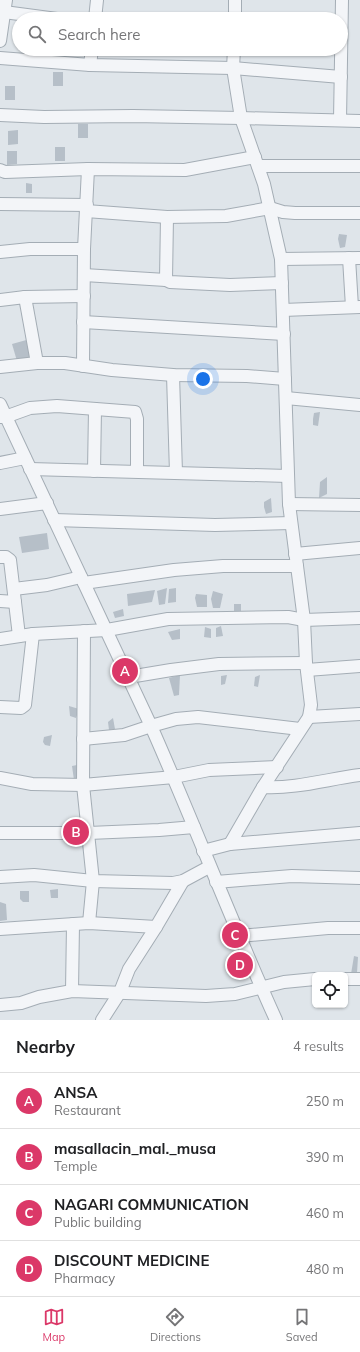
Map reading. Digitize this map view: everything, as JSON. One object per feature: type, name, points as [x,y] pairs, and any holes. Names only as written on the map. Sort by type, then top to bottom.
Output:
[{"type":"street","points":[[96,12],[97,0]]},
{"type":"street","points":[[235,0],[235,12]]},
{"type":"street","points":[[342,0],[342,12]]},
{"type":"street","points":[[0,41],[5,6],[29,12]]},
{"type":"street","points":[[90,65],[91,56]]},
{"type":"street","points":[[230,844],[263,787],[309,717],[310,705],[304,620],[289,504],[281,258],[264,184],[241,118],[233,68],[234,56]]},
{"type":"street","points":[[340,120],[341,56]]},
{"type":"street","points":[[0,58],[90,65],[233,68],[341,77]]},
{"type":"street","points":[[0,115],[44,117],[133,116],[360,121]]},
{"type":"street","points":[[0,170],[5,172],[88,169],[185,170],[256,162],[360,166]]},
{"type":"street","points":[[83,366],[84,249],[88,169]]},
{"type":"street","points":[[0,204],[86,208],[167,218],[226,216],[270,208],[289,212],[360,213]]},
{"type":"street","points":[[166,280],[167,218]]},
{"type":"street","points":[[0,252],[30,249],[84,249]]},
{"type":"street","points":[[281,258],[355,258],[356,307],[283,310]]},
{"type":"street","points":[[84,275],[230,285],[282,283]]},
{"type":"street","points":[[0,300],[25,297],[84,296]]},
{"type":"street","points":[[25,297],[37,363]]},
{"type":"street","points":[[83,322],[284,334]]},
{"type":"street","points":[[0,367],[37,363],[65,363],[112,370],[173,375],[247,376],[285,379]]},
{"type":"street","points":[[173,375],[176,473]]},
{"type":"street","points":[[286,398],[360,405]]},
{"type":"street","points":[[0,404],[3,417],[25,458],[107,630],[174,777],[216,882],[276,1020]]},
{"type":"street","points":[[3,417],[30,408],[57,406],[132,411],[136,414],[137,471]]},
{"type":"street","points":[[94,471],[95,409]]},
{"type":"street","points":[[0,463],[25,458]]},
{"type":"street","points":[[30,469],[288,476]]},
{"type":"street","points":[[0,509],[46,503]]},
{"type":"street","points":[[289,504],[360,505]]},
{"type":"street","points":[[54,520],[215,525],[291,523]]},
{"type":"street","points":[[14,589],[174,570],[296,560],[360,548]]},
{"type":"street","points":[[0,556],[6,556],[10,560],[20,636]]},
{"type":"street","points":[[0,601],[15,602]]},
{"type":"street","points":[[0,639],[33,634],[107,630],[168,619],[288,617],[304,620],[360,618]]},
{"type":"street","points":[[84,631],[83,785],[93,880],[89,923]]},
{"type":"street","points":[[0,707],[21,708],[25,705],[33,634]]},
{"type":"street","points":[[129,678],[171,670],[219,664],[307,667],[360,666]]},
{"type":"street","points":[[309,717],[360,714]]},
{"type":"street","points":[[84,739],[124,735],[176,719],[198,717],[300,729]]},
{"type":"street","points":[[0,778],[32,784],[83,785],[174,777],[209,770],[277,767]]},
{"type":"street","points":[[263,787],[274,788],[360,775]]},
{"type":"street","points":[[0,833],[89,833],[194,827]]},
{"type":"street","points":[[203,851],[230,844],[360,833]]},
{"type":"street","points":[[0,877],[34,875],[163,884],[183,881],[210,867]]},
{"type":"street","points":[[216,882],[292,876],[360,878]]},
{"type":"street","points":[[102,1020],[120,992],[129,969],[156,928],[183,881]]},
{"type":"street","points":[[0,929],[89,923],[156,928]]},
{"type":"street","points":[[72,992],[73,924]]},
{"type":"street","points":[[240,936],[328,928],[360,928]]},
{"type":"street","points":[[0,1006],[21,1003],[39,997],[72,992],[120,992],[206,996],[235,994],[284,982],[312,979]]},
{"type":"street","points":[[348,979],[360,979]]},
{"type":"building","points":[[53,72],[63,72],[63,86],[53,86]]},
{"type":"building","points":[[5,86],[15,86],[15,100],[5,100]]},
{"type":"building","points":[[78,124],[88,124],[88,138],[78,138]]},
{"type":"building","points":[[18,130],[18,144],[8,145],[8,131]]},
{"type":"building","points":[[55,147],[65,147],[65,161],[55,161]]},
{"type":"building","points":[[7,151],[17,151],[17,164],[7,165]]},
{"type":"building","points":[[26,183],[32,184],[32,193],[26,193]]},
{"type":"building","points":[[339,234],[347,235],[345,247],[340,248],[338,239]]},
{"type":"building","points":[[30,339],[33,359],[17,361],[12,344]]},
{"type":"building","points":[[320,412],[318,426],[313,425],[314,413]]},
{"type":"building","points":[[327,477],[327,494],[319,498],[320,482]]},
{"type":"building","points":[[271,498],[272,512],[266,514],[264,502]]},
{"type":"building","points":[[47,533],[49,549],[22,553],[19,537]]},
{"type":"building","points":[[167,588],[165,604],[159,605],[157,591]]},
{"type":"building","points":[[176,588],[176,602],[168,603],[169,589]]},
{"type":"building","points":[[155,590],[152,602],[128,606],[127,594]]},
{"type":"building","points":[[213,591],[223,594],[220,608],[213,608],[211,599]]},
{"type":"building","points":[[196,594],[207,595],[207,607],[197,607],[195,598]]},
{"type":"building","points":[[234,604],[241,604],[241,613],[234,612]]},
{"type":"building","points":[[123,609],[124,616],[115,618],[113,612]]},
{"type":"building","points":[[221,626],[223,636],[216,637],[216,628]]},
{"type":"building","points":[[205,627],[211,629],[211,638],[204,637]]},
{"type":"building","points":[[180,629],[180,639],[172,640],[168,632]]},
{"type":"building","points":[[180,675],[179,695],[174,696],[169,678]]},
{"type":"building","points":[[227,675],[225,684],[221,685],[221,676]]},
{"type":"building","points":[[260,675],[258,687],[254,686],[255,677]]},
{"type":"building","points":[[69,706],[79,709],[76,718],[70,716]]},
{"type":"building","points":[[113,718],[115,729],[109,730],[108,722]]},
{"type":"building","points":[[52,735],[50,746],[45,745],[43,742],[44,737]]},
{"type":"building","points":[[77,765],[80,779],[74,780],[72,766]]},
{"type":"building","points":[[72,820],[78,820],[78,828],[72,828]]},
{"type":"building","points":[[58,889],[58,898],[51,898],[50,890]]},
{"type":"building","points":[[20,891],[29,891],[29,902],[23,902],[20,899]]},
{"type":"building","points":[[0,902],[6,904],[7,920],[0,921]]},
{"type":"building","points":[[354,956],[358,957],[357,973],[351,974]]},
{"type":"place","name":"ANSA","points":[[125,671]]},
{"type":"place","name":"masallacin_mal._musa","points":[[76,832]]},
{"type":"place","name":"NAGARI COMMUNICATION","points":[[235,935]]},
{"type":"place","name":"DISCOUNT MEDICINE","points":[[240,965]]}]
